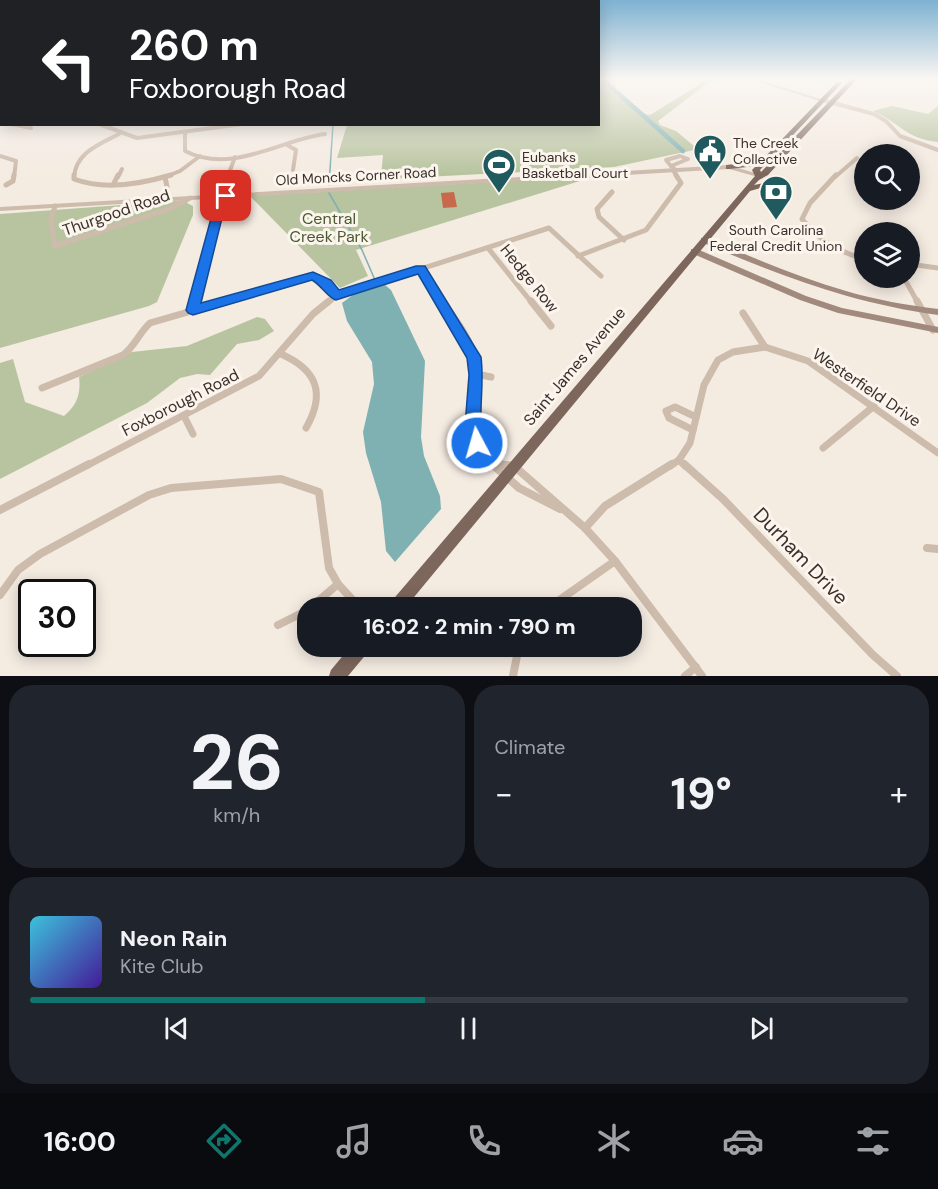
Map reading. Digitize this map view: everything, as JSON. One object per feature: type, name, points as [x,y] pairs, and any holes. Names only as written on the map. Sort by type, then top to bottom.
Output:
[{"type":"main road","name":"Saint James Avenue","points":[[757,176],[756,170],[812,111]]},
{"type":"main road","name":"Saint James Avenue","points":[[404,597],[757,176],[769,169],[823,111]]},
{"type":"main road","points":[[729,167],[762,163]]},
{"type":"main road","points":[[747,189],[761,185],[782,185],[773,177],[769,169]]},
{"type":"main road","points":[[704,240],[812,285],[851,297],[938,312]]},
{"type":"main road","points":[[694,251],[803,298],[841,311],[936,330]]},
{"type":"main road","points":[[337,676],[353,657]]},
{"type":"street","points":[[862,111],[886,121],[900,136],[938,150]]},
{"type":"street","points":[[22,126],[31,128]]},
{"type":"street","points":[[103,126],[119,134],[137,138],[229,126]]},
{"type":"street","points":[[185,133],[185,151],[191,155],[235,157],[264,153],[304,136],[325,134]]},
{"type":"street","points":[[119,134],[83,154],[74,179],[87,184],[165,177],[184,169],[200,156]]},
{"type":"street","points":[[287,145],[296,150],[293,170]]},
{"type":"street","points":[[0,156],[16,161],[17,165],[13,181],[6,185]]},
{"type":"street","points":[[229,173],[235,157]]},
{"type":"street","points":[[854,161],[814,199],[803,213],[802,219],[831,246],[854,255]]},
{"type":"street","name":"Old Moncks Corner Road","points":[[0,209],[673,168],[729,167],[757,176]]},
{"type":"street","points":[[578,256],[646,230],[677,192],[681,183],[673,168]]},
{"type":"street","points":[[713,168],[757,176]]},
{"type":"street","points":[[114,183],[122,169]]},
{"type":"street","points":[[161,200],[167,187],[165,177]]},
{"type":"street","points":[[612,192],[597,209],[599,216],[624,240]]},
{"type":"street","points":[[193,310],[216,222],[226,196]]},
{"type":"street","name":"Thurgood Road","points":[[55,206],[51,220],[55,246],[169,209],[190,198]]},
{"type":"street","name":"Foxborough Road","points":[[0,510],[259,376],[281,354],[313,314],[336,296],[549,228],[578,256]]},
{"type":"street","name":"Hedge Row","points":[[488,248],[551,326]]},
{"type":"street","points":[[578,256],[602,276]]},
{"type":"street","points":[[920,266],[938,268]]},
{"type":"street","points":[[421,269],[474,357],[476,375],[473,426],[477,443],[485,457],[496,465],[505,477],[542,505],[561,510]]},
{"type":"street","points":[[42,388],[123,356],[131,349],[145,326],[193,310],[313,276],[327,283],[336,296]]},
{"type":"street","points":[[910,288],[936,330]]},
{"type":"street","points":[[743,312],[765,348]]},
{"type":"street","name":"Westerfield Drive","points":[[679,460],[690,443],[704,385],[718,360],[733,352],[765,348],[808,361],[938,453]]},
{"type":"street","points":[[281,354],[303,364],[315,381],[316,415],[306,428]]},
{"type":"street","points":[[476,375],[491,376]]},
{"type":"street","points":[[823,448],[874,406]]},
{"type":"street","points":[[693,430],[669,418],[666,411],[675,407],[696,417]]},
{"type":"street","points":[[184,416],[193,434]]},
{"type":"street","points":[[585,528],[605,506],[679,460]]},
{"type":"street","name":"Durham Drive","points":[[679,460],[723,499],[873,655],[897,676]]},
{"type":"street","points":[[496,465],[514,466],[550,495],[561,510],[585,528],[615,561],[702,676]]},
{"type":"street","points":[[0,595],[18,570],[40,554],[149,495],[196,484],[281,479],[320,492],[329,568],[338,584],[350,597]]},
{"type":"street","points":[[927,548],[938,549]]},
{"type":"street","points":[[564,597],[615,561]]},
{"type":"street","points":[[323,597],[338,584]]},
{"type":"street","points":[[278,625],[297,615]]},
{"type":"street","points":[[513,676],[515,657]]},
{"type":"street","points":[[685,676],[696,667]]},
{"type":"green space","points":[[600,111],[641,111],[650,115],[657,111],[672,111],[658,121],[660,125],[676,131],[694,146],[694,150],[614,167],[388,179],[381,176],[383,155],[337,158],[347,126],[600,126]]},
{"type":"green space","points":[[873,111],[912,111],[928,114],[932,111],[938,111],[938,142],[910,134]]},
{"type":"green space","name":"Central Creek Park","points":[[596,176],[356,250],[368,276],[340,288],[250,196]]},
{"type":"green space","points":[[189,200],[187,203],[193,206],[193,215],[157,302],[0,348],[0,214]]},
{"type":"green space","points":[[257,317],[265,319],[274,331],[259,340],[237,344],[210,375],[197,374],[180,378],[147,403],[0,479],[0,363],[13,359],[25,402],[64,416],[77,399],[79,377],[132,352],[187,346]]},
{"type":"water","points":[[385,285],[391,290],[425,361],[421,437],[424,456],[440,496],[441,509],[395,562],[386,551],[381,502],[366,453],[363,432],[374,384],[372,362],[347,321],[342,303],[353,295]]},
{"type":"building","points":[[454,192],[457,207],[443,208],[441,193]]},
{"type":"waterway","points":[[637,111],[683,151]]},
{"type":"waterway","points":[[329,185],[333,126]]},
{"type":"waterway","points":[[329,193],[362,250],[375,280]]},
{"type":"place","name":"The Creek Collective","points":[[710,180]]},
{"type":"place","name":"Eubanks Basketball Court","points":[[499,194]]},
{"type":"place","name":"South Carolina Federal Credit Union","points":[[776,221]]},
{"type":"route","points":[[226,196],[216,222],[193,310],[313,276],[327,283],[336,296],[421,269],[474,357],[476,375],[473,426],[477,443]]}]
